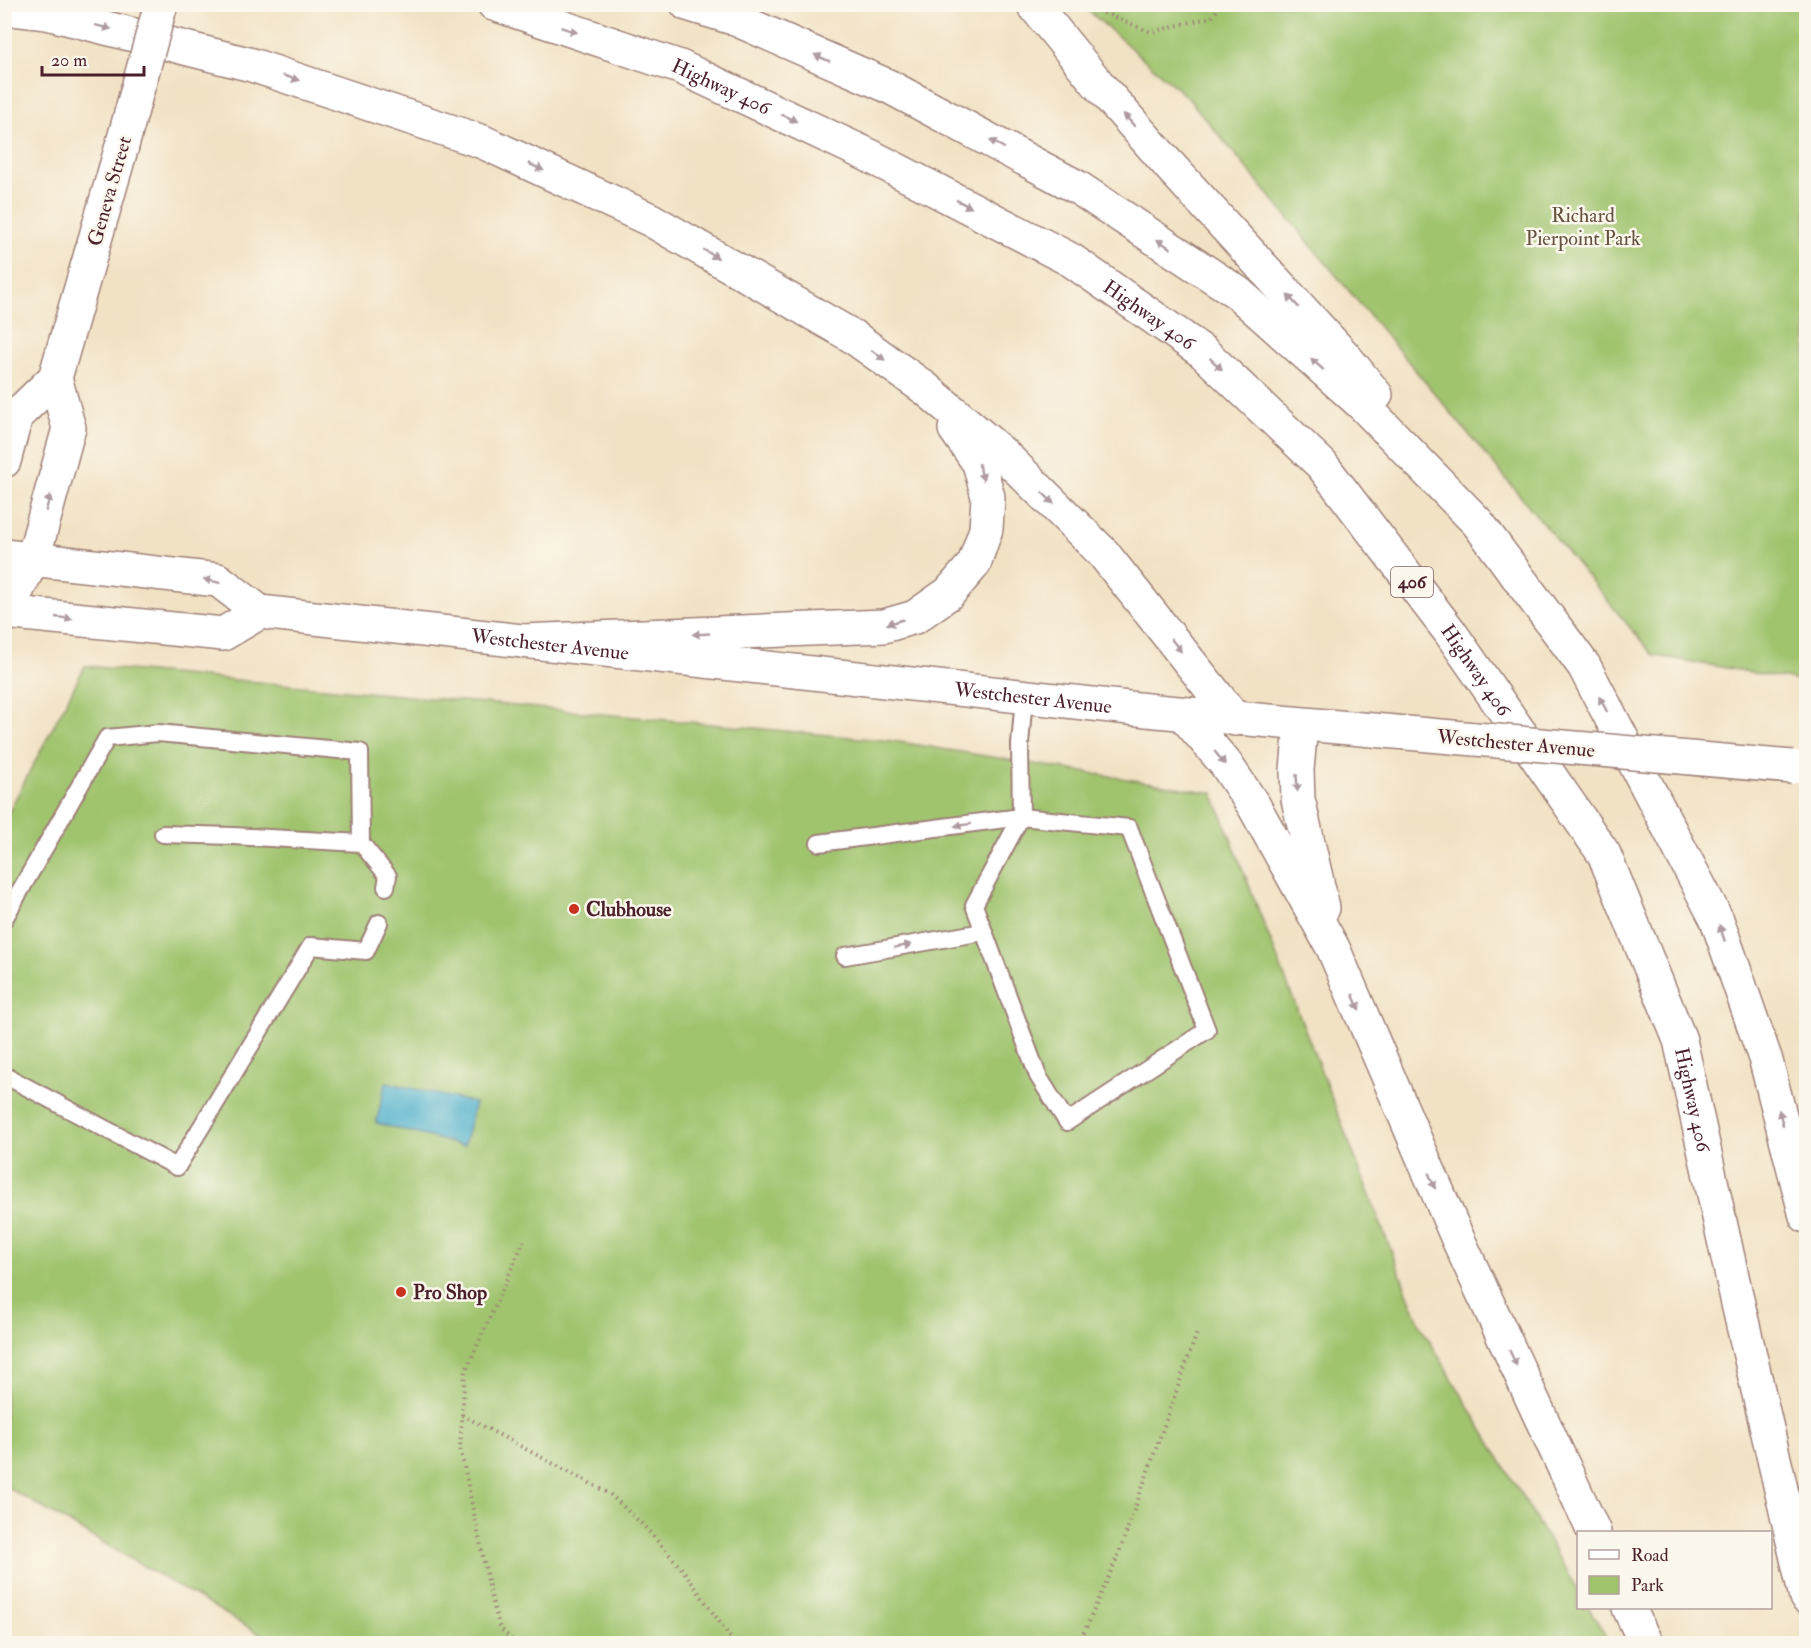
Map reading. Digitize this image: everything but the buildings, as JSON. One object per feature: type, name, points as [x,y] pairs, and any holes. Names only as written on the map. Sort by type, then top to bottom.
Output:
[{"type":"main road","name":"Geneva Street","points":[[4,461],[16,416],[55,378],[161,4]]},
{"type":"main road","name":"Highway 406","points":[[494,4],[680,67],[868,155],[1071,260],[1203,352],[1322,465],[1450,633],[1604,854],[1680,1040],[1806,1597]]},
{"type":"main road","points":[[687,4],[733,18],[888,86],[1077,187],[1238,293],[1362,404],[1478,524]]},
{"type":"main road","points":[[1033,4],[1098,84],[1168,164],[1346,358],[1478,524],[1584,666],[1717,920],[1766,1061],[1806,1216]]},
{"type":"main road","points":[[4,8],[47,13],[252,65],[483,142],[651,220],[852,336],[926,389],[1004,455],[1103,552],[1235,719]]},
{"type":"main road","points":[[19,558],[218,580],[260,612],[223,634],[5,612],[19,558],[69,428],[55,378]]},
{"type":"main road","points":[[522,641],[884,626],[915,616],[949,593],[974,564],[986,529],[988,497],[979,463],[926,389]]},
{"type":"main road","name":"Westchester Avenue","points":[[260,612],[1183,714],[1799,768]]},
{"type":"main road","points":[[1183,714],[1225,763],[1254,806],[1333,948],[1457,1237],[1593,1531]]},
{"type":"main road","points":[[1301,725],[1297,770],[1298,799],[1333,948]]},
{"type":"main road","points":[[1629,1609],[1646,1644]]},
{"type":"lane","points":[[819,843],[1021,818],[1129,828],[1207,1030],[1067,1122],[1038,1076],[974,905],[1021,818],[1020,745],[1024,696]]},
{"type":"lane","points":[[4,919],[107,738],[158,733],[360,753],[360,843],[388,876],[386,887]]},
{"type":"lane","points":[[162,834],[360,843]]},
{"type":"lane","points":[[4,1076],[177,1167],[311,946],[366,951],[379,923]]},
{"type":"lane","points":[[845,956],[983,932]]},
{"type":"path","points":[[1098,4],[1099,11],[1151,32],[1212,17],[1222,4]]},
{"type":"path","points":[[516,1644],[500,1628],[492,1600],[460,1447],[465,1373],[524,1241]]},
{"type":"path","points":[[1078,1644],[1119,1553],[1197,1333]]},
{"type":"path","points":[[462,1415],[610,1494],[644,1526],[683,1570],[737,1644]]},
{"type":"green space","name":"Richard Pierpoint Park","points":[[1082,5],[1806,5],[1806,682],[1653,655],[1188,98]]},
{"type":"green space","points":[[85,666],[893,741],[1213,793],[1420,1325],[1577,1588],[1577,1609],[1590,1609],[1610,1643],[276,1643],[5,1486],[5,819]]},
{"type":"water","points":[[386,1082],[475,1103],[464,1146],[376,1123]]},
{"type":"place","name":"Clubhouse","points":[[574,909]]},
{"type":"place","name":"Pro Shop","points":[[401,1292]]}]
